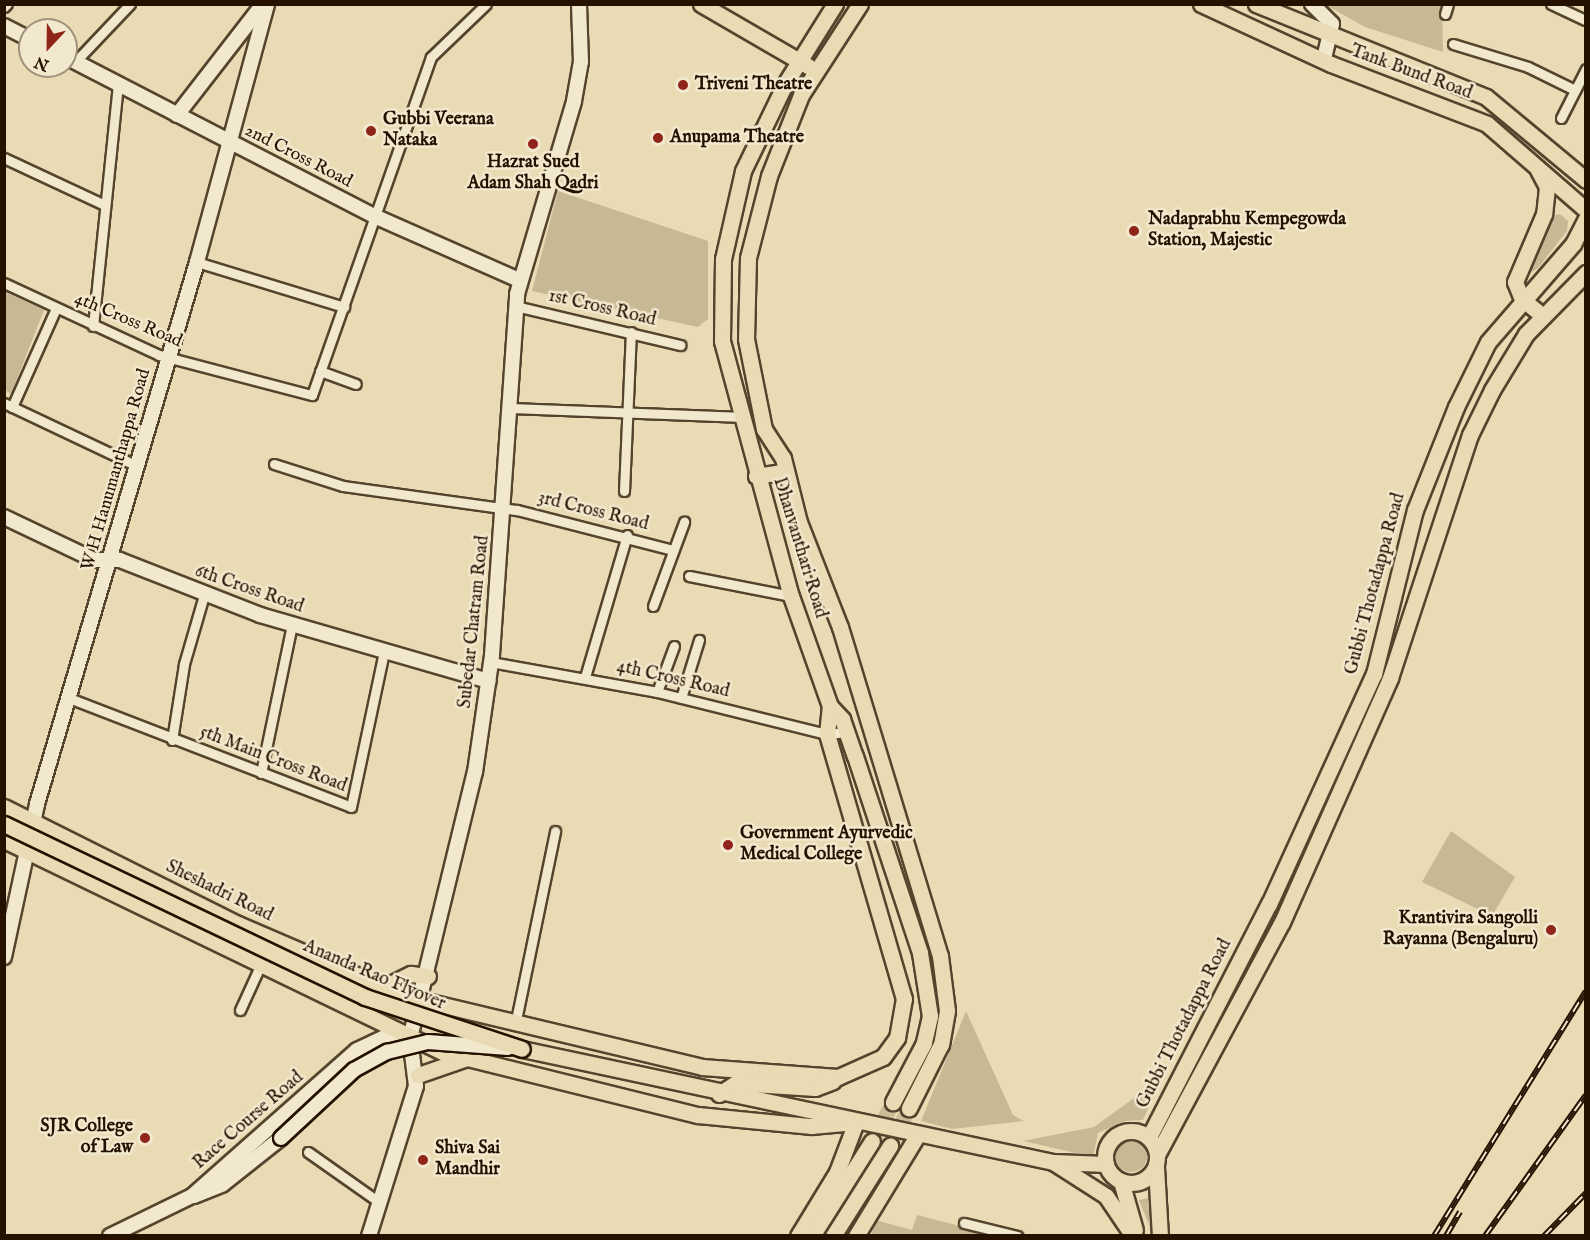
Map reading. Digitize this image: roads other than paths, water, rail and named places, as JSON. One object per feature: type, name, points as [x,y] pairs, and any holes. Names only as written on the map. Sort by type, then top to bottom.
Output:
[{"type":"main road","points":[[700,4],[819,72]]},
{"type":"main road","name":"Dhanvanthari Road","points":[[835,4],[800,61],[743,171],[727,232],[722,341],[739,417],[791,596],[830,706],[847,732],[920,953],[930,1016],[924,1043],[893,1102]]},
{"type":"main road","name":"Dhanvanthari Road","points":[[860,4],[819,72],[801,95],[784,135],[748,258],[746,339],[754,391],[764,429],[786,470],[799,522],[840,627],[940,956],[947,1011],[941,1044],[909,1108]]},
{"type":"main road","name":"Tank Bund Road","points":[[1201,4],[1323,60],[1487,123],[1532,160],[1586,210]]},
{"type":"main road","name":"Tank Bund Road","points":[[1256,4],[1332,39],[1486,97],[1586,180]]},
{"type":"main road","points":[[1532,160],[1547,192],[1541,223],[1515,282],[1522,299],[1543,316]]},
{"type":"main road","name":"Gubbi Thotadappa Road","points":[[1149,1137],[1269,904],[1374,674],[1415,510],[1444,431],[1488,342],[1522,299],[1573,244],[1586,219]]},
{"type":"main road","name":"Gubbi Thotadappa Road","points":[[1157,1160],[1282,922],[1386,688],[1470,435],[1512,354],[1543,316],[1586,273]]},
{"type":"main road","points":[[756,476],[786,470]]},
{"type":"main road","points":[[719,1094],[736,1083],[815,1088],[883,1057],[897,1038],[904,999],[827,734],[830,706]]},
{"type":"main road","name":"Sheshadri Road","points":[[4,807],[238,924],[422,1001],[515,1025],[702,1066],[838,1077]]},
{"type":"main road","name":"Ananda Rao Flyover","points":[[4,824],[365,997],[522,1049],[719,1094],[767,1101],[1053,1162]]},
{"type":"main road","points":[[4,840],[410,1038],[467,1058],[698,1115],[811,1126],[863,1123]]},
{"type":"main road","points":[[384,987],[411,974],[428,976]]},
{"type":"main road","points":[[418,1075],[467,1058]]},
{"type":"main road","points":[[798,1236],[837,1172],[863,1123]]},
{"type":"main road","points":[[1135,1236],[1121,1181],[1106,1164],[1107,1146],[1120,1133],[1149,1137],[1157,1160],[1160,1236]]},
{"type":"main road","points":[[856,1236],[918,1134]]},
{"type":"main road","points":[[812,1236],[872,1141]]},
{"type":"main road","points":[[833,1236],[890,1146]]},
{"type":"main road","points":[[1121,1181],[1145,1179],[1157,1160]]},
{"type":"main road","points":[[1053,1162],[1106,1164]]},
{"type":"main road","points":[[1053,1162],[1106,1196],[1135,1236]]},
{"type":"street","points":[[78,52],[130,4]]},
{"type":"street","points":[[177,115],[265,4]]},
{"type":"street","name":"W H Hanumanthappa Road","points":[[5,947],[24,849],[231,143],[265,4]]},
{"type":"street","points":[[356,384],[320,371],[431,57],[486,4]]},
{"type":"street","points":[[1312,4],[1328,16],[1332,39],[1323,60]]},
{"type":"street","points":[[1551,4],[1586,20]]},
{"type":"street","name":"Subedar Chatram Road","points":[[410,1038],[422,1001],[475,772],[489,681],[505,508],[515,306],[519,280],[574,101],[582,7]]},
{"type":"street","points":[[4,26],[18,33]]},
{"type":"street","points":[[1453,44],[1528,67],[1575,90]]},
{"type":"street","name":"2nd Cross Road","points":[[78,63],[374,216],[519,280]]},
{"type":"street","points":[[1561,118],[1586,69]]},
{"type":"street","points":[[93,326],[118,84]]},
{"type":"street","points":[[4,158],[105,205]]},
{"type":"street","points":[[197,262],[344,307]]},
{"type":"street","name":"4th Cross Road","points":[[4,283],[93,326],[168,358],[312,395],[320,371]]},
{"type":"street","name":"1st Cross Road","points":[[515,306],[680,345]]},
{"type":"street","points":[[56,308],[8,405],[137,466]]},
{"type":"street","points":[[624,491],[631,332]]},
{"type":"street","points":[[509,408],[739,417]]},
{"type":"street","name":"3rd Cross Road","points":[[274,464],[343,486],[505,508],[627,535],[672,550]]},
{"type":"street","name":"6th Cross Road","points":[[4,517],[94,560],[109,561],[292,626],[489,681]]},
{"type":"street","points":[[653,606],[684,522]]},
{"type":"street","points":[[585,677],[627,535]]},
{"type":"street","points":[[689,576],[791,596]]},
{"type":"street","points":[[172,740],[184,664],[204,595]]},
{"type":"street","points":[[261,773],[292,626]]},
{"type":"street","points":[[681,698],[699,640]]},
{"type":"street","points":[[657,692],[674,646]]},
{"type":"street","name":"5th Main Cross Road","points":[[69,698],[172,740],[351,807],[384,652]]},
{"type":"street","name":"4th Cross Road","points":[[491,662],[585,677],[657,692],[827,734],[847,732]]},
{"type":"street","points":[[515,1025],[555,831]]},
{"type":"street","points":[[4,908],[24,849]]},
{"type":"street","points":[[4,957],[5,947]]},
{"type":"street","points":[[240,1010],[261,964]]},
{"type":"street","name":"Race Course Road","points":[[110,1236],[192,1197],[357,1050],[389,1035],[410,1038]]},
{"type":"street","points":[[369,1236],[418,1075],[410,1038]]},
{"type":"street","points":[[192,1197],[223,1184],[354,1070],[387,1052],[428,1042],[522,1049]]},
{"type":"street","points":[[308,1152],[379,1202]]},
{"type":"street","points":[[964,1223],[985,1232],[1017,1236]]},
{"type":"tunnel","points":[[872,1141],[893,1102]]},
{"type":"tunnel","points":[[890,1146],[909,1108]]},
{"type":"railway","points":[[1434,1236],[1586,991]]},
{"type":"railway","points":[[1485,1236],[1586,1095]]},
{"type":"railway","points":[[1544,1236],[1586,1193]]},
{"type":"railway","points":[[1446,1236],[1460,1212]]},
{"type":"place","name":"Triveni Theatre","points":[[683,85]]},
{"type":"place","name":"Gubbi Veerana Nataka","points":[[371,131]]},
{"type":"place","name":"Anupama Theatre","points":[[658,138]]},
{"type":"place","name":"Hazrat Sued Adam Shah Qadri","points":[[533,144]]},
{"type":"place","name":"Nadaprabhu Kempegowda Station, Majestic","points":[[1134,231]]},
{"type":"place","name":"Government Ayurvedic Medical College","points":[[728,845]]},
{"type":"place","name":"Krantivira Sangolli Rayanna (Bengaluru)","points":[[1551,930]]},
{"type":"place","name":"SJR College of Law","points":[[145,1138]]},
{"type":"place","name":"Shiva Sai Mandhir","points":[[423,1160]]}]
